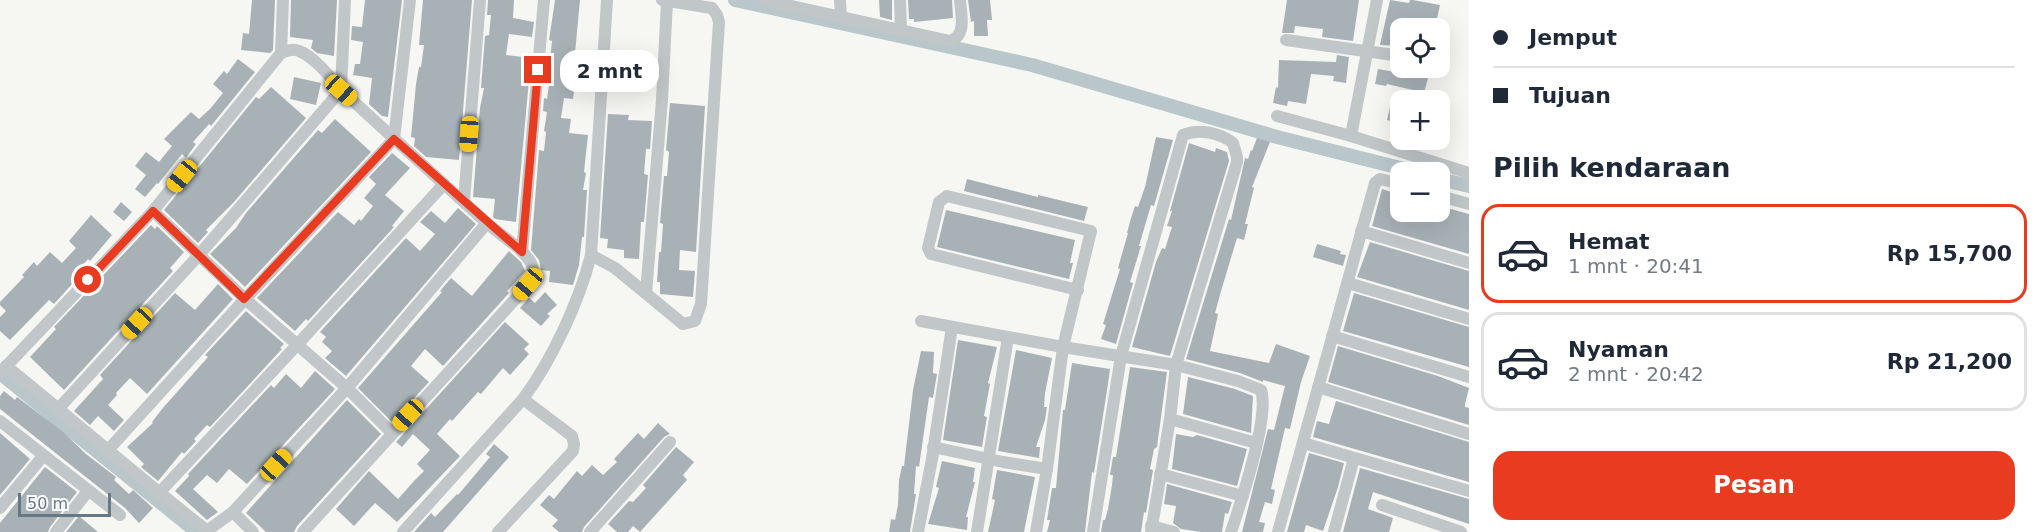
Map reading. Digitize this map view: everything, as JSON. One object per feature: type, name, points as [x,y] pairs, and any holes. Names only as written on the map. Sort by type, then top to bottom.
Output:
[{"type":"street","points":[[283,0],[280,52],[153,211],[3,370],[59,408],[205,529],[214,527],[233,512],[347,388],[488,223]]},
{"type":"street","points":[[59,408],[199,255],[341,90],[345,0]]},
{"type":"street","points":[[109,449],[244,299],[394,139],[410,0]]},
{"type":"street","points":[[464,201],[480,0]]},
{"type":"street","points":[[522,252],[544,0]]},
{"type":"street","points":[[403,532],[523,399],[539,377],[586,273],[591,255],[607,0]]},
{"type":"street","points":[[764,0],[944,40],[954,40],[960,34],[962,27],[960,0]]},
{"type":"street","points":[[840,0],[841,17]]},
{"type":"street","points":[[900,0],[901,31]]},
{"type":"street","points":[[1351,136],[1365,51],[1377,0]]},
{"type":"street","points":[[591,255],[615,268],[683,324],[695,321],[701,304],[719,22],[712,8],[664,1],[662,100],[646,293]]},
{"type":"street","points":[[1287,40],[1390,54]]},
{"type":"street","points":[[280,52],[300,51],[328,72],[341,90],[522,252],[532,264],[533,270],[533,276],[528,284],[303,532]]},
{"type":"street","points":[[1277,116],[1351,136],[1469,173]]},
{"type":"street","points":[[1093,532],[1121,356],[1183,135],[1190,132],[1201,132],[1227,138],[1233,143],[1237,157],[1176,365],[1170,419],[1151,529],[1173,532]]},
{"type":"street","points":[[1278,532],[1377,180],[1390,181]]},
{"type":"street","points":[[159,493],[444,183]]},
{"type":"street","points":[[1036,532],[1063,347],[1078,290],[1091,231],[947,196],[939,202],[928,248],[930,254],[1078,290]]},
{"type":"street","points":[[1450,199],[1469,204]]},
{"type":"street","points":[[153,211],[244,299],[347,388],[392,432]]},
{"type":"street","points":[[1361,231],[1469,263]]},
{"type":"street","points":[[1348,283],[1469,319]]},
{"type":"street","points":[[921,321],[1176,365],[1238,381],[1261,390],[1264,403],[1256,443],[1243,496],[1231,532]]},
{"type":"street","points":[[918,532],[952,327]]},
{"type":"street","points":[[1332,336],[1469,377]]},
{"type":"street","points":[[977,532],[1008,337]]},
{"type":"street","points":[[1318,387],[1469,434]]},
{"type":"street","points":[[498,532],[573,451],[572,436],[523,399]]},
{"type":"street","points":[[1170,419],[1256,443]]},
{"type":"street","points":[[0,421],[120,515]]},
{"type":"street","points":[[590,532],[670,442]]},
{"type":"street","points":[[1303,443],[1469,491]]},
{"type":"street","points":[[933,447],[1047,469]]},
{"type":"street","points":[[0,508],[43,456]]},
{"type":"street","points":[[1334,532],[1354,458]]},
{"type":"street","points":[[1160,474],[1243,496]]},
{"type":"street","points":[[56,532],[88,491]]},
{"type":"street","points":[[1382,505],[1461,532]]},
{"type":"street","points":[[233,512],[253,532]]},
{"type":"building","points":[[252,0],[275,0],[273,50],[270,53],[241,50],[243,33],[249,34]]},
{"type":"building","points":[[291,0],[337,0],[334,56],[317,53],[311,48],[313,40],[290,37]]},
{"type":"building","points":[[365,0],[402,0],[388,117],[382,116],[369,104],[372,78],[353,75],[355,64],[360,64],[363,42],[351,40],[352,26],[362,27]]},
{"type":"building","points":[[423,0],[472,0],[459,160],[426,157],[414,146],[415,138],[411,137],[416,84],[424,45],[419,45]]},
{"type":"building","points":[[488,0],[514,0],[513,18],[534,22],[532,37],[509,34],[506,55],[531,58],[516,222],[493,217],[495,199],[473,197],[480,108],[484,88],[481,88],[485,36],[489,35],[491,15],[487,15]]},
{"type":"building","points":[[555,0],[580,0],[572,83],[575,84],[573,99],[564,98],[561,118],[571,119],[569,133],[588,135],[583,190],[587,190],[584,237],[582,237],[579,265],[573,285],[549,282],[550,271],[541,270],[539,260],[531,250],[539,150],[544,151],[546,132],[544,131],[547,112],[543,111],[550,77],[548,77],[552,41],[549,40]]},
{"type":"building","points":[[879,0],[892,0],[892,20],[880,17]]},
{"type":"building","points":[[908,0],[952,0],[953,18],[914,22],[914,19],[909,19]]},
{"type":"building","points":[[968,0],[990,0],[992,20],[987,20],[988,36],[974,36],[974,21],[971,22]]},
{"type":"building","points":[[1287,0],[1359,0],[1353,41],[1322,37],[1323,29],[1295,26],[1294,33],[1282,33]]},
{"type":"building","points":[[1390,0],[1409,3],[1413,0],[1440,5],[1437,18],[1390,18],[1390,45],[1380,45]]},
{"type":"building","points":[[1337,55],[1349,57],[1346,83],[1333,81],[1334,76],[1311,74],[1306,104],[1288,101],[1287,106],[1273,103],[1276,87],[1278,88],[1279,60],[1336,62]]},
{"type":"building","points":[[238,59],[255,72],[211,126],[209,124],[193,142],[196,144],[186,158],[182,154],[145,197],[135,189],[146,175],[135,166],[146,152],[159,162],[172,146],[164,139],[191,112],[199,119],[210,109],[223,93],[213,84],[224,71],[227,74]]},
{"type":"building","points":[[1378,69],[1390,71],[1390,78],[1428,78],[1425,90],[1375,84]]},
{"type":"building","points":[[294,77],[321,83],[316,105],[290,99]]},
{"type":"building","points":[[271,87],[306,118],[234,202],[206,230],[208,232],[198,243],[164,210],[256,97],[259,99]]},
{"type":"building","points":[[670,103],[705,106],[696,252],[680,250],[679,270],[695,271],[693,297],[660,294],[660,282],[657,282],[663,224],[660,223],[664,176],[667,176],[669,152],[666,150]]},
{"type":"building","points":[[608,114],[629,115],[628,120],[652,121],[650,149],[646,149],[644,174],[648,175],[644,222],[641,222],[639,259],[624,258],[624,250],[607,248],[608,239],[600,238]]},
{"type":"building","points":[[335,119],[371,152],[245,287],[210,254],[236,228],[246,213],[318,130],[322,133]]},
{"type":"building","points":[[1156,137],[1173,140],[1154,206],[1151,205],[1139,246],[1141,246],[1130,282],[1133,283],[1116,344],[1101,339],[1106,325],[1103,324],[1120,269],[1118,268],[1131,218],[1135,206],[1138,207],[1145,187]]},
{"type":"building","points":[[1257,138],[1270,142],[1252,187],[1254,188],[1245,224],[1248,224],[1244,240],[1237,238],[1221,291],[1215,313],[1218,314],[1210,351],[1269,363],[1276,344],[1310,356],[1301,382],[1290,429],[1285,428],[1271,489],[1275,490],[1272,504],[1265,502],[1259,522],[1265,523],[1263,532],[1242,532],[1268,429],[1274,430],[1285,386],[1263,380],[1263,382],[1240,373],[1186,359],[1229,219],[1231,220],[1245,158],[1248,159]]},
{"type":"building","points":[[1189,143],[1215,152],[1216,148],[1227,152],[1229,161],[1170,356],[1132,347],[1156,262],[1162,248],[1165,249],[1172,227],[1167,226],[1172,211],[1170,211]]},
{"type":"building","points":[[392,153],[410,168],[385,195],[404,211],[392,226],[394,227],[308,321],[306,319],[295,331],[257,298],[338,212],[354,225],[359,219],[361,221],[373,206],[364,198],[376,184],[369,177]]},
{"type":"building","points":[[967,179],[1088,207],[1084,221],[964,191]]},
{"type":"building","points":[[1382,189],[1390,192],[1390,222],[1450,222],[1450,209],[1469,214],[1469,254],[1372,226]]},
{"type":"building","points":[[121,202],[132,212],[124,221],[113,212]]},
{"type":"building","points":[[458,208],[476,224],[346,376],[325,358],[332,351],[322,342],[326,337],[320,332],[406,238],[420,251],[435,234],[420,222],[431,211],[445,223]]},
{"type":"building","points":[[946,210],[1075,240],[1069,279],[937,247]]},
{"type":"building","points":[[91,215],[112,235],[71,279],[74,282],[54,304],[49,300],[10,340],[0,331],[0,317],[6,311],[0,302],[24,277],[22,275],[34,262],[37,266],[50,252],[62,263],[76,248],[69,241]]},
{"type":"building","points":[[151,225],[155,229],[157,226],[184,252],[170,268],[173,271],[64,390],[30,357],[56,329],[54,327]]},
{"type":"building","points":[[1370,242],[1469,271],[1469,310],[1357,277]]},
{"type":"building","points":[[1317,244],[1341,251],[1340,254],[1346,255],[1343,266],[1313,257]]},
{"type":"building","points":[[509,251],[521,262],[525,271],[507,291],[509,293],[443,366],[425,349],[411,366],[429,382],[392,422],[358,388],[442,292],[440,291],[451,278],[472,296]]},
{"type":"building","points":[[218,284],[233,299],[147,394],[130,378],[116,393],[117,395],[108,405],[124,420],[114,431],[98,416],[90,425],[74,411],[103,379],[100,375],[175,293],[195,310]]},
{"type":"building","points":[[545,292],[557,305],[547,314],[550,316],[541,326],[520,308],[529,298],[535,303]]},
{"type":"building","points":[[1354,293],[1469,327],[1469,367],[1343,331]]},
{"type":"building","points":[[246,311],[284,344],[280,348],[282,349],[210,427],[207,425],[194,439],[196,441],[184,454],[182,452],[158,481],[141,467],[144,464],[127,447],[153,423],[162,409],[208,357],[205,355]]},
{"type":"building","points":[[505,322],[529,344],[524,349],[529,354],[510,375],[503,368],[481,394],[478,392],[437,434],[460,456],[397,522],[375,503],[354,526],[336,509],[369,471],[398,499],[424,471],[417,464],[430,450],[413,434],[402,447],[396,442]]},
{"type":"building","points":[[958,340],[997,347],[988,383],[990,384],[984,416],[987,417],[982,447],[943,440]]},
{"type":"building","points":[[1338,346],[1438,376],[1469,388],[1465,407],[1469,408],[1469,425],[1328,382]]},
{"type":"building","points":[[1016,350],[1052,358],[1045,393],[1044,407],[1047,407],[1045,420],[1036,447],[1040,447],[1039,458],[998,451]]},
{"type":"building","points":[[921,351],[934,352],[933,373],[937,374],[933,398],[929,397],[919,467],[916,466],[914,494],[916,494],[910,532],[889,532],[891,519],[895,520],[898,505],[899,480],[902,466],[904,466],[913,390]]},
{"type":"building","points":[[1072,363],[1110,369],[1108,384],[1094,473],[1092,472],[1085,532],[1047,532],[1052,488],[1056,488],[1063,410],[1065,410]]},
{"type":"building","points":[[1130,367],[1167,372],[1157,447],[1154,449],[1150,469],[1153,470],[1146,513],[1144,512],[1141,532],[1101,532],[1108,509],[1113,475],[1110,475],[1113,457],[1116,457]]},
{"type":"building","points":[[315,371],[335,389],[247,484],[229,469],[217,483],[207,475],[193,489],[218,512],[207,520],[175,491],[271,385],[274,388],[286,374],[301,388]]},
{"type":"building","points":[[1188,377],[1253,396],[1251,433],[1183,414]]},
{"type":"building","points":[[4,391],[15,400],[17,397],[62,431],[86,454],[116,477],[114,480],[129,494],[133,490],[153,508],[139,523],[125,508],[0,409],[0,396]]},
{"type":"building","points":[[347,400],[381,434],[294,532],[266,532],[246,513]]},
{"type":"building","points":[[1336,401],[1469,442],[1469,482],[1313,437],[1317,421],[1329,424]]},
{"type":"building","points":[[658,423],[670,434],[664,437],[582,532],[559,532],[552,526],[558,520],[540,505],[549,495],[554,499],[577,471],[582,476],[592,465],[603,475],[617,462],[614,459],[638,433],[644,439]]},
{"type":"building","points":[[0,433],[30,459],[0,495]]},
{"type":"building","points":[[1176,434],[1193,437],[1197,435],[1247,449],[1237,486],[1172,469]]},
{"type":"building","points":[[494,444],[509,457],[443,532],[414,532],[431,513],[435,517],[458,495],[490,457],[486,454]]},
{"type":"building","points":[[676,447],[694,462],[683,475],[687,480],[640,532],[633,526],[628,532],[617,532],[608,524],[629,501],[633,502],[646,488],[643,485]]},
{"type":"building","points":[[1309,453],[1344,463],[1338,487],[1323,531],[1306,525],[1304,532],[1287,532]]},
{"type":"building","points":[[942,461],[975,468],[973,482],[975,482],[966,517],[968,517],[967,530],[928,524],[939,488],[936,487]]},
{"type":"building","points":[[45,467],[77,492],[48,532],[0,532],[0,523]]},
{"type":"building","points":[[1360,468],[1469,499],[1469,524],[1373,492],[1368,509],[1393,518],[1389,532],[1343,532]]},
{"type":"building","points":[[997,470],[1035,477],[1024,532],[988,532],[995,500],[992,499]]},
{"type":"building","points":[[1167,484],[1232,502],[1228,514],[1225,513],[1222,532],[1181,529],[1173,523],[1176,506],[1164,504]]},
{"type":"building","points":[[79,516],[98,532],[66,532]]},
{"type":"waterway","points":[[735,0],[1032,65],[1277,137],[1390,165]]},
{"type":"waterway","points":[[1450,181],[1469,186]]},
{"type":"waterway","points":[[0,373],[197,532]]},
{"type":"route","points":[[88,280],[153,211],[244,299],[394,139],[522,252],[538,70]]}]
